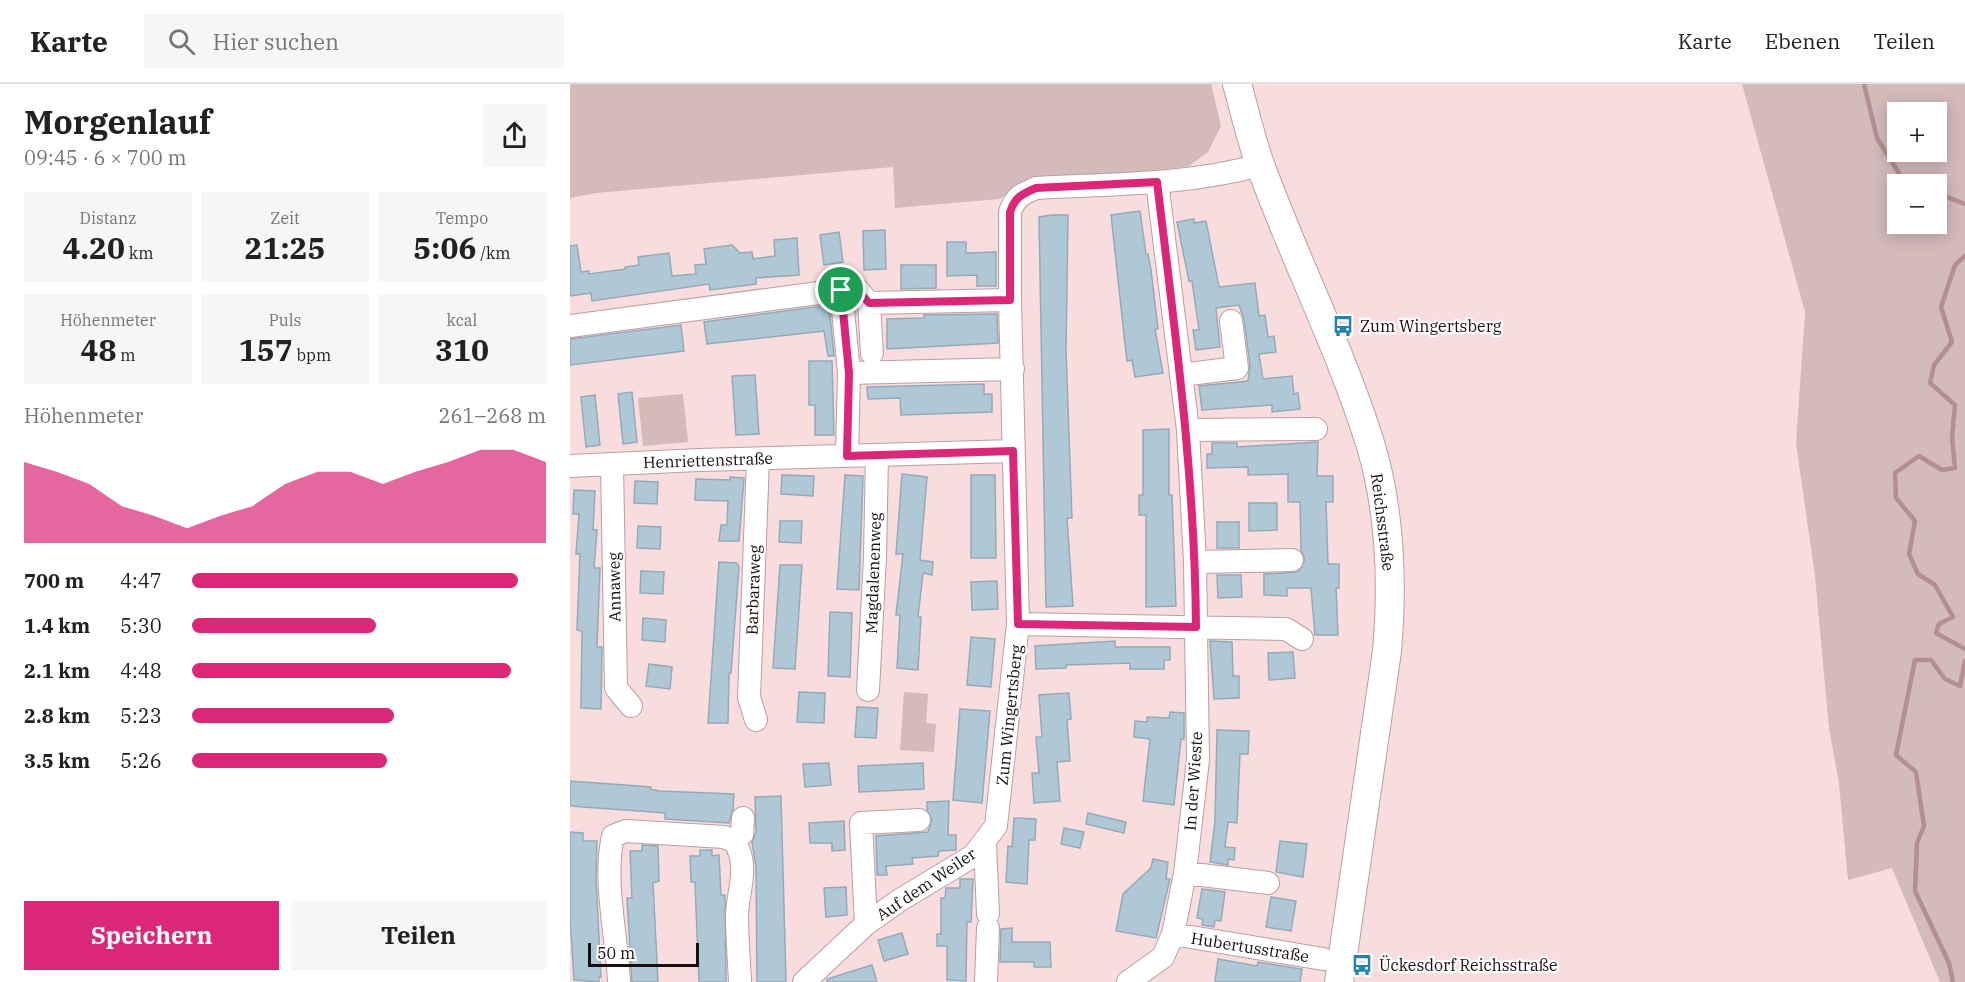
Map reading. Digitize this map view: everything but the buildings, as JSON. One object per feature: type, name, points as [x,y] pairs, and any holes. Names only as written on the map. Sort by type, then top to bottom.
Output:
[{"type":"main road","name":"Reichsstraße","points":[[1237,84],[1260,165],[1328,331],[1370,444],[1383,507],[1389,557],[1391,607],[1387,651],[1339,982]]},
{"type":"street","name":"Zum Wingertsberg","points":[[986,982],[988,921],[985,843],[996,826],[1018,624],[1010,212],[1014,201],[1020,195],[1036,188],[1157,182],[1237,172],[1260,165]]},
{"type":"street","name":"In der Wieste","points":[[1157,182],[1188,430],[1195,562],[1198,760],[1185,873],[1173,934]]},
{"type":"street","points":[[570,326],[856,288],[869,303],[872,353]]},
{"type":"street","points":[[841,290],[849,373],[847,456]]},
{"type":"street","points":[[869,303],[1010,300]]},
{"type":"street","points":[[1181,375],[1237,368],[1231,321]]},
{"type":"street","points":[[849,373],[1013,369]]},
{"type":"street","points":[[1188,430],[1316,429]]},
{"type":"street","name":"Henriettenstraße","points":[[570,466],[1013,451]]},
{"type":"street","name":"Magdalenenweg","points":[[868,690],[875,557],[877,455]]},
{"type":"street","name":"Barbaraweg","points":[[756,720],[749,697],[758,459]]},
{"type":"street","name":"Annaweg","points":[[612,464],[616,688],[631,706]]},
{"type":"street","points":[[1195,562],[1292,560]]},
{"type":"street","points":[[1018,624],[1286,629],[1302,639]]},
{"type":"street","points":[[734,841],[742,834],[743,818]]},
{"type":"street","name":"Auf dem Weiler","points":[[866,924],[861,823],[919,820]]},
{"type":"street","points":[[619,982],[618,942],[613,914],[611,848],[614,836],[626,831],[724,837],[734,841],[741,852],[743,886],[737,912],[740,982]]},
{"type":"street","name":"Auf dem Weiler","points":[[804,982],[866,924],[900,900],[973,856],[985,843]]},
{"type":"street","points":[[1185,873],[1268,883]]},
{"type":"street","name":"Hubertusstraße","points":[[1128,982],[1163,957],[1173,934],[1323,959]]},
{"type":"shaded area","points":[[570,84],[1211,84],[1221,126],[1208,152],[1189,166],[1028,183],[999,199],[895,208],[893,167],[596,193],[570,198]]},
{"type":"shaded area","points":[[1742,84],[1965,84],[1965,982],[1940,982],[1892,868],[1848,880],[1839,783],[1829,728],[1815,576],[1796,443],[1805,312]]},
{"type":"shaded area","points":[[683,394],[688,442],[643,446],[638,398]]},
{"type":"shaded area","points":[[904,692],[928,694],[926,723],[936,724],[934,752],[900,750]]},
{"type":"waterway","points":[[1864,84],[1877,138],[1899,174]]},
{"type":"waterway","points":[[1947,197],[1965,204]]},
{"type":"waterway","points":[[1965,256],[1955,265],[1941,307],[1952,342],[1934,365],[1930,383],[1955,405],[1952,437],[1955,468],[1942,470],[1919,456],[1895,473],[1896,498],[1915,521],[1909,554],[1918,574],[1935,585],[1953,617],[1939,624],[1936,633],[1965,649]]},
{"type":"waterway","points":[[1953,982],[1949,963],[1915,891],[1917,843],[1924,826],[1916,772],[1896,755],[1915,660],[1931,660],[1945,679],[1960,686],[1965,661]]},
{"type":"place","name":"Zum Wingertsberg","points":[[1343,326]]},
{"type":"place","name":"Ückesdorf Reichsstraße","points":[[1362,965]]},
{"type":"route","points":[[1157,182],[1188,430],[1196,627],[1018,624],[1013,451],[847,456],[849,373],[841,290],[856,288],[869,303],[1010,300],[1010,212],[1014,201],[1020,195],[1036,188],[1157,182]]}]
